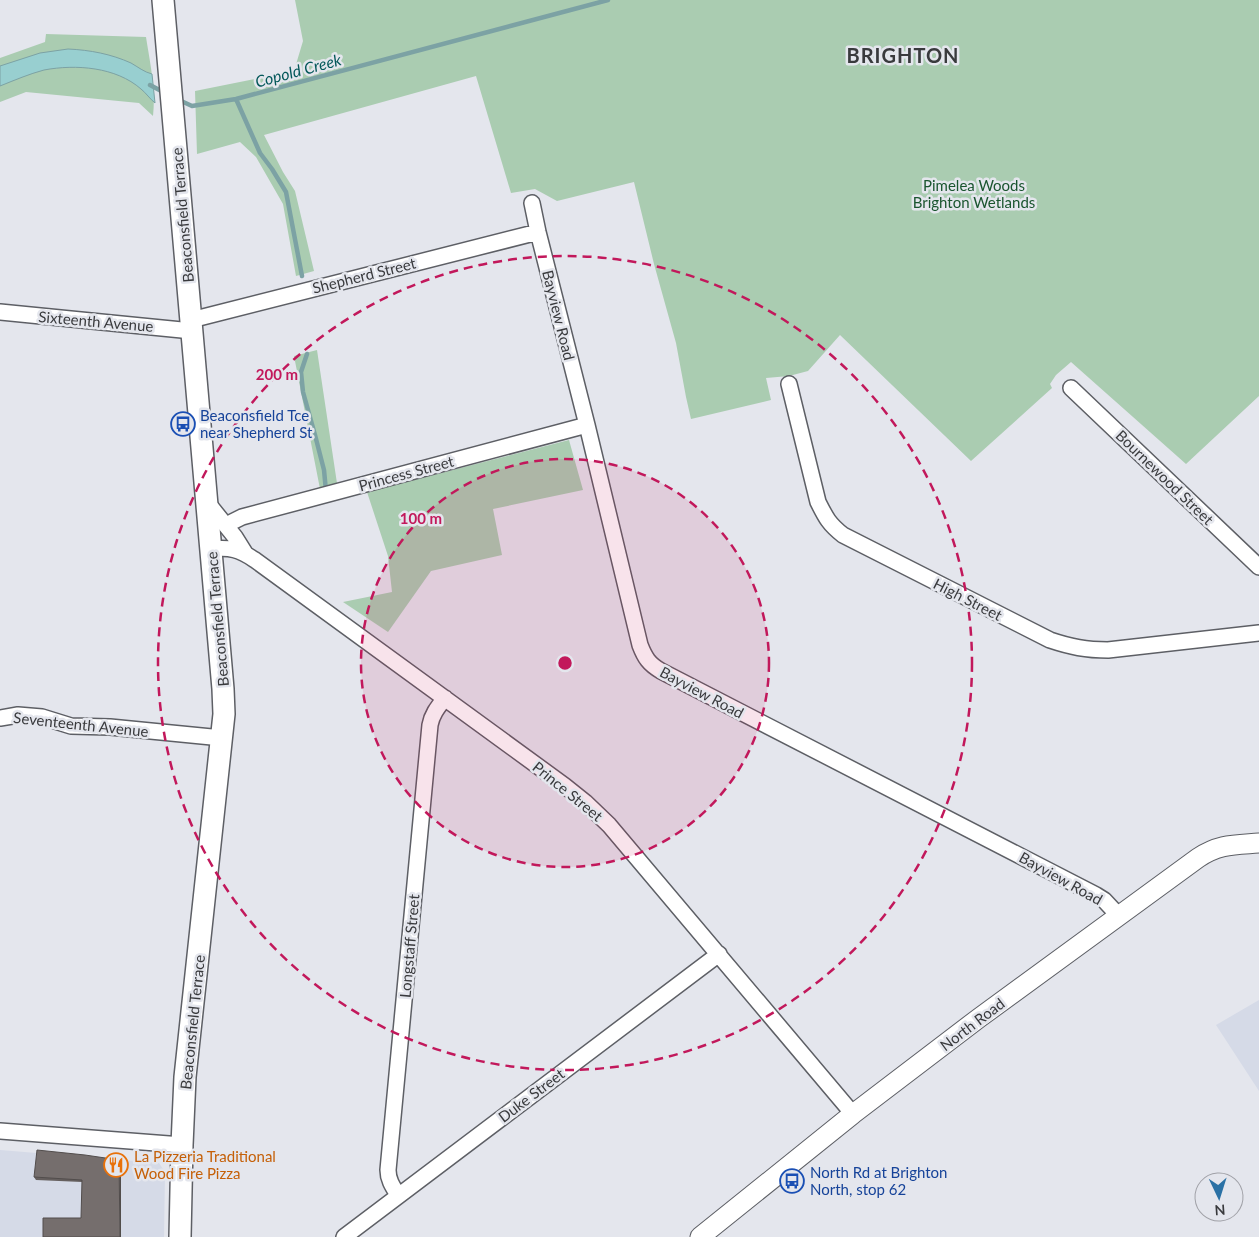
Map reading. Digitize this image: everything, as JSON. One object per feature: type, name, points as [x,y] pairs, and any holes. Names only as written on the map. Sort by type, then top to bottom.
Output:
[{"type":"main road","name":"Beaconsfield Terrace","points":[[164,0],[224,714],[185,1077],[180,1237]]},
{"type":"street","name":"Bayview Road","points":[[532,203],[644,657],[661,671],[1096,895],[1104,900],[1118,916]]},
{"type":"street","name":"Shepherd Street","points":[[191,325],[538,232]]},
{"type":"street","name":"Sixteenth Avenue","points":[[0,312],[191,325]]},
{"type":"street","name":"High Street","points":[[790,384],[818,502],[832,527],[843,535],[1050,640],[1070,647],[1108,650],[1259,633]]},
{"type":"street","name":"Bournewood Street","points":[[1072,388],[1259,567]]},
{"type":"street","name":"Princess Street","points":[[227,526],[242,517],[587,426]]},
{"type":"street","name":"Prince Street","points":[[207,502],[236,537],[245,553]]},
{"type":"street","name":"Prince Street","points":[[211,549],[224,548],[245,553],[585,802],[609,825],[853,1114]]},
{"type":"street","name":"Longstaff Street","points":[[398,1195],[388,1177],[389,1160],[430,725],[434,711],[444,698]]},
{"type":"street","name":"Seventeenth Avenue","points":[[0,718],[18,715],[42,717],[71,726],[222,738]]},
{"type":"street","name":"North Road","points":[[700,1237],[853,1114],[979,1018],[1206,853],[1214,848],[1223,846],[1259,843]]},
{"type":"street","name":"Duke Street","points":[[344,1237],[719,954]]},
{"type":"street","points":[[0,1132],[182,1145]]},
{"type":"shaded area","points":[[1259,1000],[1259,1091],[1216,1025]]},
{"type":"shaded area","points":[[0,1150],[159,1163],[165,1172],[164,1237],[0,1237]]},
{"type":"green space","name":"Pimelea Woods Brighton Wetlands","points":[[295,0],[1259,0],[1259,396],[1186,464],[1071,362],[1056,375],[1050,384],[1052,388],[971,461],[840,335],[808,371],[789,376],[766,378],[771,400],[691,419],[676,343],[634,182],[557,201],[535,189],[511,193],[476,76],[264,135],[295,191],[314,271],[296,276],[283,204],[256,157],[240,142],[197,154],[195,91],[294,71],[303,41]]},
{"type":"green space","points":[[46,34],[146,37],[153,86],[153,116],[139,103],[26,92],[0,102],[0,58],[45,42]]},
{"type":"green space","points":[[317,350],[338,490],[321,494],[294,356]]},
{"type":"green space","points":[[569,440],[583,490],[493,509],[502,555],[431,571],[388,632],[343,602],[392,592],[388,556],[367,492]]},
{"type":"water","points":[[68,49],[92,51],[116,57],[152,74],[155,103],[131,82],[120,76],[95,69],[69,67],[44,70],[0,86],[0,66],[40,53]]},
{"type":"building","points":[[37,1150],[119,1160],[120,1237],[43,1237],[43,1218],[81,1218],[82,1180],[34,1177]]},
{"type":"waterway","name":"Copold Creek","points":[[179,100],[192,106],[236,99],[608,0]]},
{"type":"waterway","name":"Copold Creek","points":[[150,85],[165,93]]},
{"type":"waterway","points":[[236,99],[260,153],[286,192],[302,276]]},
{"type":"waterway","points":[[307,354],[301,372],[303,392],[324,470],[326,491]]},
{"type":"place","name":"Beaconsfield Tce near Shepherd St","points":[[183,424]]},
{"type":"place","name":"La Pizzeria Traditional Wood Fire Pizza","points":[[116,1165]]},
{"type":"place","name":"North Rd at Brighton North, stop 62","points":[[792,1181]]},
{"type":"district","name":"BRIGHTON","points":[[903,55]]}]
